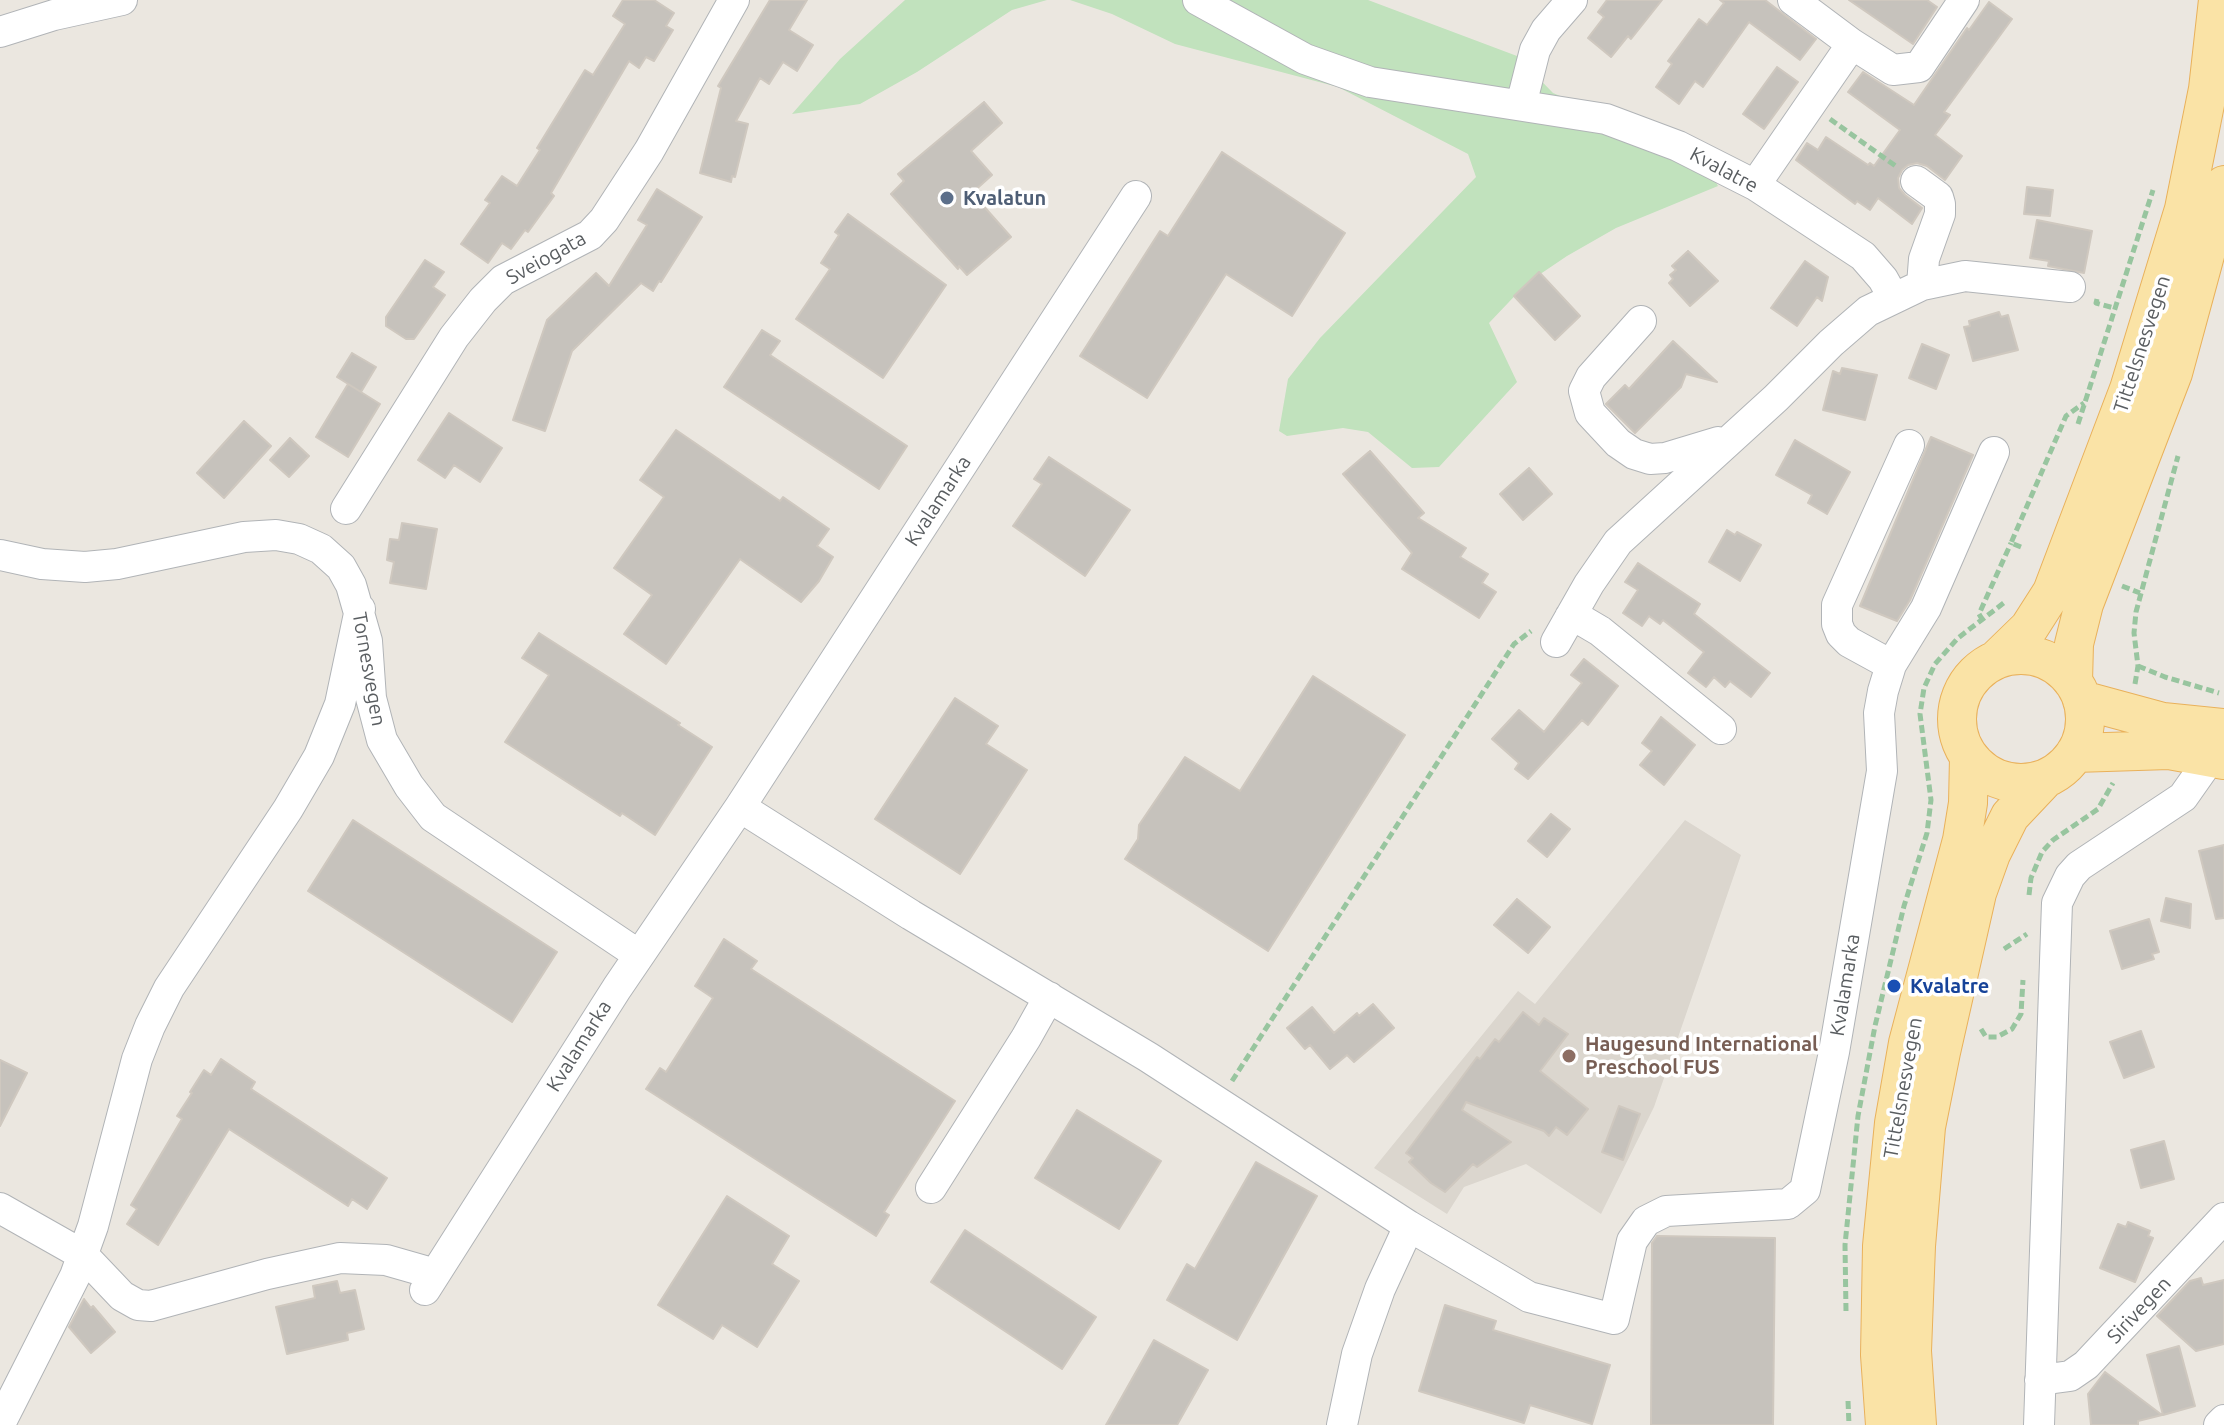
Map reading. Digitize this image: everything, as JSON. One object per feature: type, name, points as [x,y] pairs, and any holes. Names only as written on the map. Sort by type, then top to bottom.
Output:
[{"type":"main road","name":"Tittelsnesvegen","points":[[1996,660],[2029,628],[2052,592],[2129,389],[2184,209],[2208,89],[2218,4]]},
{"type":"main road","name":"Tittelsnesvegen","points":[[2078,691],[2074,644],[2084,604],[2173,373],[2224,185]]},
{"type":"main road","points":[[2024,655],[2038,658],[2064,671],[2078,691],[2084,727],[2075,753],[2067,764],[2044,780],[2016,783],[1989,775],[1969,757],[1957,731],[1959,702],[1973,677],[1996,660],[2024,655]]},
{"type":"main road","points":[[2078,691],[2163,722],[2217,733]]},
{"type":"main road","points":[[2075,753],[2169,750],[2217,733]]},
{"type":"main road","name":"Tittelsnesvegen","points":[[1885,1425],[1880,1355],[1882,1246],[1894,1123],[1908,1043],[1962,840],[1968,803],[1969,757]]},
{"type":"main road","name":"Tittelsnesvegen","points":[[1917,1425],[1912,1351],[1916,1246],[1926,1127],[1977,893],[1991,854],[2010,816],[2044,780]]},
{"type":"street","points":[[0,32],[54,15],[122,0]]},
{"type":"street","name":"Sveiogata","points":[[346,509],[454,337],[483,300],[503,280],[590,235],[604,220],[649,151],[734,0]]},
{"type":"street","name":"Kvalatre","points":[[1198,0],[1305,59],[1370,82],[1606,119],[1639,129],[1755,185],[1863,256],[1883,279],[1893,297]]},
{"type":"street","points":[[1521,105],[1535,50],[1546,30],[1572,0]]},
{"type":"street","points":[[1793,0],[1893,70],[1919,67],[1964,0]]},
{"type":"street","points":[[1755,185],[1852,44]]},
{"type":"street","points":[[1916,181],[1938,197],[1940,204],[1940,214],[1924,259],[1922,285]]},
{"type":"street","name":"Kvalamarka","points":[[83,1255],[122,1296],[138,1305],[151,1306],[267,1274],[340,1258],[386,1260],[430,1282],[639,955],[740,807],[1136,196]]},
{"type":"street","points":[[1563,630],[1618,542],[1868,311],[1922,285],[1965,276],[2070,287]]},
{"type":"street","points":[[1641,321],[1591,377],[1584,391],[1590,413],[1618,443],[1634,454],[1650,459],[1682,454],[1734,437]]},
{"type":"street","points":[[1891,665],[1849,642],[1841,634],[1837,624],[1837,605],[1909,445]]},
{"type":"street","name":"Kvalamarka","points":[[740,807],[1219,1103],[1409,1226],[1529,1297],[1614,1319],[1632,1241],[1646,1221],[1666,1211],[1788,1204],[1805,1190],[1834,1052],[1882,771],[1879,713],[1891,665],[1926,608],[1994,452]]},
{"type":"street","name":"Tornesvegen","points":[[0,555],[42,564],[85,567],[117,564],[244,537],[276,535],[299,539],[321,549],[341,567],[360,609],[367,641],[371,698],[382,740],[409,786],[433,817],[639,955]]},
{"type":"street","points":[[0,1424],[83,1255],[137,1059],[150,1026],[169,988],[288,809],[319,756],[340,704],[360,609]]},
{"type":"street","points":[[1563,630],[1583,621],[1600,631],[1721,729]]},
{"type":"street","points":[[2039,1425],[2057,903],[2070,876],[2086,860],[2147,824],[2183,797],[2198,778],[2217,733]]},
{"type":"street","points":[[931,1188],[1049,997]]},
{"type":"street","points":[[0,1208],[83,1255]]},
{"type":"street","name":"Sirivegen","points":[[2040,1380],[2070,1376],[2086,1365],[2224,1218]]},
{"type":"street","points":[[1342,1425],[1357,1354],[1380,1289],[1409,1226]]},
{"type":"street","points":[[2219,1425],[2224,1420]]},
{"type":"path","points":[[1810,104],[1916,181]]},
{"type":"path","points":[[2077,429],[2156,179]]},
{"type":"path","points":[[1983,621],[1979,614],[2066,416],[2084,403]]},
{"type":"path","points":[[2011,543],[2021,547]]},
{"type":"path","points":[[2134,689],[2138,666],[2134,633],[2147,566]]},
{"type":"path","points":[[2121,585],[2140,593]]},
{"type":"path","points":[[1875,1026],[1904,906],[1927,833],[1931,800],[1920,714],[1924,688],[1935,664],[1958,638],[2005,602],[2012,591]]},
{"type":"path","points":[[1219,1103],[1514,644],[1527,633],[1563,630]]},
{"type":"path","points":[[2138,666],[2165,677],[2217,733]]},
{"type":"path","points":[[2004,949],[2027,934]]},
{"type":"path","points":[[1981,1026],[1982,1034],[1997,1037],[2012,1029],[2018,1021],[2025,966]]},
{"type":"shaded area","name":"Haugesund International Preschool FUS","points":[[1685,820],[1741,855],[1654,1107],[1601,1214],[1526,1164],[1464,1187],[1447,1214],[1374,1168],[1518,991],[1535,1004]]},
{"type":"green space","points":[[905,0],[1047,0],[1012,10],[917,72],[860,104],[792,114],[840,59]]},
{"type":"green space","points":[[1070,0],[1368,0],[1517,56],[1553,93],[1634,127],[1706,164],[1718,186],[1616,228],[1527,283],[1489,323],[1517,382],[1439,467],[1412,468],[1368,432],[1343,428],[1287,436],[1279,431],[1288,379],[1320,338],[1476,177],[1468,154],[1338,87],[1175,44],[1112,14]]},
{"type":"building","points":[[623,0],[654,0],[674,13],[666,26],[673,30],[654,61],[646,57],[639,68],[629,61],[551,193],[554,196],[528,232],[525,230],[511,249],[502,243],[488,263],[461,244],[490,203],[485,200],[502,176],[517,186],[585,70],[593,75],[625,24],[613,16]]},
{"type":"building","points":[[770,0],[807,0],[789,30],[813,45],[797,71],[783,62],[769,84],[760,78],[736,121],[748,124],[735,177],[732,176],[731,182],[700,173],[721,88],[718,86]]},
{"type":"building","points":[[1607,0],[1662,0],[1631,39],[1628,36],[1611,57],[1588,38],[1604,17],[1598,12]]},
{"type":"building","points":[[1720,0],[1765,0],[1816,39],[1800,60],[1749,22],[1703,87],[1695,81],[1679,104],[1656,87],[1672,64],[1668,61],[1699,19],[1707,25],[1724,3]]},
{"type":"building","points":[[1849,0],[1927,0],[1937,7],[1913,44]]},
{"type":"building","points":[[1989,2],[2012,19],[1944,112],[1950,115],[1935,135],[1962,156],[1945,180],[1927,166],[1917,163],[1908,165],[1898,178],[1899,188],[1922,208],[1912,224],[1878,198],[1870,210],[1857,201],[1855,204],[1796,160],[1807,143],[1818,150],[1826,137],[1874,166],[1900,130],[1848,92],[1863,72],[1914,105],[1967,28],[1969,30]]},
{"type":"building","points":[[1777,67],[1798,82],[1764,129],[1743,114]]},
{"type":"building","points":[[984,102],[1002,123],[971,151],[992,175],[972,193],[1011,237],[967,275],[959,266],[958,269],[891,194],[904,181],[898,174]]},
{"type":"building","points":[[1222,152],[1345,233],[1292,316],[1226,274],[1147,398],[1080,356],[1160,231],[1168,236]]},
{"type":"building","points":[[2027,187],[2053,190],[2050,216],[2024,214]]},
{"type":"building","points":[[657,189],[702,217],[653,291],[641,283],[572,351],[545,431],[513,420],[547,320],[596,273],[609,286],[647,225],[638,220]]},
{"type":"building","points":[[848,214],[946,285],[883,378],[796,319],[830,269],[821,263],[839,235],[835,232]]},
{"type":"building","points":[[2037,220],[2092,231],[2084,273],[2048,266],[2049,261],[2030,258]]},
{"type":"building","points":[[1688,251],[1718,281],[1690,306],[1669,283],[1673,279],[1670,275],[1676,270],[1672,266]]},
{"type":"building","points":[[425,260],[444,272],[433,287],[445,295],[414,339],[406,339],[386,326],[386,317]]},
{"type":"building","points":[[1805,261],[1828,277],[1822,301],[1817,297],[1797,326],[1771,308]]},
{"type":"building","points":[[1539,272],[1580,316],[1555,340],[1514,296]]},
{"type":"building","points":[[1999,312],[2001,317],[2008,315],[2018,350],[1973,361],[1964,327],[1970,326],[1969,321]]},
{"type":"building","points":[[762,330],[780,341],[770,355],[907,446],[879,489],[724,387]]},
{"type":"building","points":[[1673,341],[1717,382],[1686,374],[1681,387],[1635,433],[1606,404],[1625,385],[1629,389]]},
{"type":"building","points":[[1922,344],[1949,355],[1936,389],[1909,378]]},
{"type":"building","points":[[352,353],[376,367],[361,392],[337,377]]},
{"type":"building","points":[[1842,368],[1877,375],[1865,420],[1823,410],[1833,371],[1840,374]]},
{"type":"building","points":[[348,384],[380,404],[348,457],[316,437]]},
{"type":"building","points":[[449,413],[502,448],[480,482],[454,465],[445,478],[418,460]]},
{"type":"building","points":[[244,421],[271,446],[224,498],[197,473]]},
{"type":"building","points":[[676,430],[780,501],[783,497],[829,529],[817,546],[833,557],[819,581],[801,602],[740,559],[666,664],[624,634],[652,595],[614,568],[664,497],[640,480]]},
{"type":"building","points":[[1931,437],[1973,455],[1910,600],[1897,621],[1860,606]]},
{"type":"building","points":[[290,438],[309,456],[289,477],[270,460]]},
{"type":"building","points":[[1795,440],[1850,472],[1827,514],[1808,503],[1812,495],[1776,475]]},
{"type":"building","points":[[1370,451],[1424,513],[1418,518],[1466,548],[1460,557],[1488,574],[1482,583],[1496,592],[1479,618],[1402,569],[1412,553],[1343,474]]},
{"type":"building","points":[[1049,457],[1130,510],[1085,576],[1013,526],[1042,484],[1034,479]]},
{"type":"building","points":[[1529,468],[1552,494],[1523,520],[1500,494]]},
{"type":"building","points":[[402,523],[437,529],[426,589],[390,583],[394,562],[387,560],[390,539],[399,540]]},
{"type":"building","points":[[1727,530],[1761,545],[1740,581],[1709,562]]},
{"type":"building","points":[[1638,563],[1700,604],[1694,614],[1770,673],[1751,697],[1730,681],[1725,687],[1714,677],[1706,687],[1688,673],[1704,652],[1663,620],[1660,624],[1649,616],[1642,626],[1623,613],[1638,590],[1625,582]]},
{"type":"building","points":[[539,633],[680,723],[678,725],[712,747],[655,835],[505,742],[549,675],[522,658]]},
{"type":"building","points":[[1584,659],[1618,686],[1588,725],[1582,720],[1528,779],[1515,769],[1519,763],[1492,739],[1519,710],[1544,732],[1582,683],[1571,675]]},
{"type":"building","points":[[1313,676],[1405,735],[1268,951],[1125,859],[1138,839],[1139,825],[1185,757],[1240,791]]},
{"type":"building","points":[[955,698],[998,726],[986,744],[1027,770],[960,874],[875,819]]},
{"type":"building","points":[[1661,717],[1695,745],[1664,785],[1640,765],[1652,751],[1642,743]]},
{"type":"building","points":[[1551,814],[1570,829],[1547,857],[1528,841]]},
{"type":"building","points":[[353,820],[557,952],[512,1022],[308,891]]},
{"type":"building","points":[[2224,845],[2224,918],[2216,919],[2199,851]]},
{"type":"building","points":[[2166,898],[2191,904],[2190,928],[2161,921]]},
{"type":"building","points":[[1517,899],[1550,927],[1528,953],[1494,925]]},
{"type":"building","points":[[2149,919],[2159,952],[2152,954],[2154,959],[2122,969],[2110,931]]},
{"type":"building","points":[[724,939],[757,961],[751,969],[955,1101],[884,1212],[889,1215],[876,1236],[646,1089],[660,1068],[666,1072],[713,998],[695,986]]},
{"type":"building","points":[[1373,1004],[1394,1028],[1354,1062],[1347,1055],[1330,1069],[1310,1045],[1305,1049],[1287,1028],[1312,1007],[1334,1033]]},
{"type":"building","points":[[1523,1012],[1539,1025],[1544,1018],[1568,1034],[1540,1071],[1588,1109],[1567,1135],[1556,1127],[1549,1136],[1544,1131],[1466,1102],[1462,1110],[1511,1142],[1477,1167],[1473,1164],[1445,1192],[1409,1162],[1413,1158],[1406,1153],[1477,1057],[1480,1059],[1495,1039],[1499,1042]]},
{"type":"building","points":[[2141,1031],[2154,1067],[2124,1078],[2110,1042]]},
{"type":"building","points":[[221,1059],[255,1082],[251,1089],[387,1178],[367,1209],[352,1199],[348,1206],[229,1129],[158,1245],[127,1224],[137,1209],[131,1205],[182,1119],[177,1116],[190,1092],[204,1070],[211,1075]]},
{"type":"building","points":[[0,1060],[27,1073],[0,1126]]},
{"type":"building","points":[[1619,1106],[1640,1114],[1623,1160],[1602,1152]]},
{"type":"building","points":[[1077,1110],[1161,1161],[1119,1229],[1035,1178]]},
{"type":"building","points":[[2164,1141],[2174,1179],[2141,1188],[2131,1150]]},
{"type":"building","points":[[1256,1162],[1317,1196],[1237,1340],[1167,1300],[1187,1264],[1195,1269]]},
{"type":"building","points":[[727,1196],[789,1236],[772,1264],[799,1281],[757,1347],[722,1325],[713,1339],[658,1305]]},
{"type":"building","points":[[2128,1222],[2150,1231],[2148,1236],[2153,1238],[2135,1282],[2100,1268],[2118,1224],[2126,1227]]},
{"type":"building","points":[[965,1230],[1096,1317],[1062,1369],[931,1282]]},
{"type":"building","points":[[1657,1236],[1775,1238],[1773,1425],[1651,1425],[1652,1243]]},
{"type":"building","points":[[2201,1278],[2203,1285],[2224,1280],[2224,1344],[2196,1351],[2157,1316],[2190,1281]]},
{"type":"building","points":[[337,1281],[340,1293],[355,1290],[364,1329],[347,1333],[348,1340],[287,1354],[276,1307],[315,1298],[313,1286]]},
{"type":"building","points":[[84,1299],[115,1332],[91,1353],[69,1327]]},
{"type":"building","points":[[1445,1305],[1496,1321],[1493,1330],[1610,1365],[1592,1424],[1530,1405],[1524,1423],[1419,1391]]},
{"type":"building","points":[[1154,1340],[1208,1370],[1177,1425],[1106,1425]]},
{"type":"building","points":[[2179,1346],[2195,1406],[2163,1415],[2147,1355]]},
{"type":"building","points":[[2105,1372],[2162,1415],[2138,1421],[2138,1425],[2091,1425],[2088,1394]]},
{"type":"place","name":"Kvalatun","points":[[947,198]]},
{"type":"place","name":"Kvalatre","points":[[1894,986]]},
{"type":"place","name":"Haugesund International Preschool FUS","points":[[1569,1056]]}]
